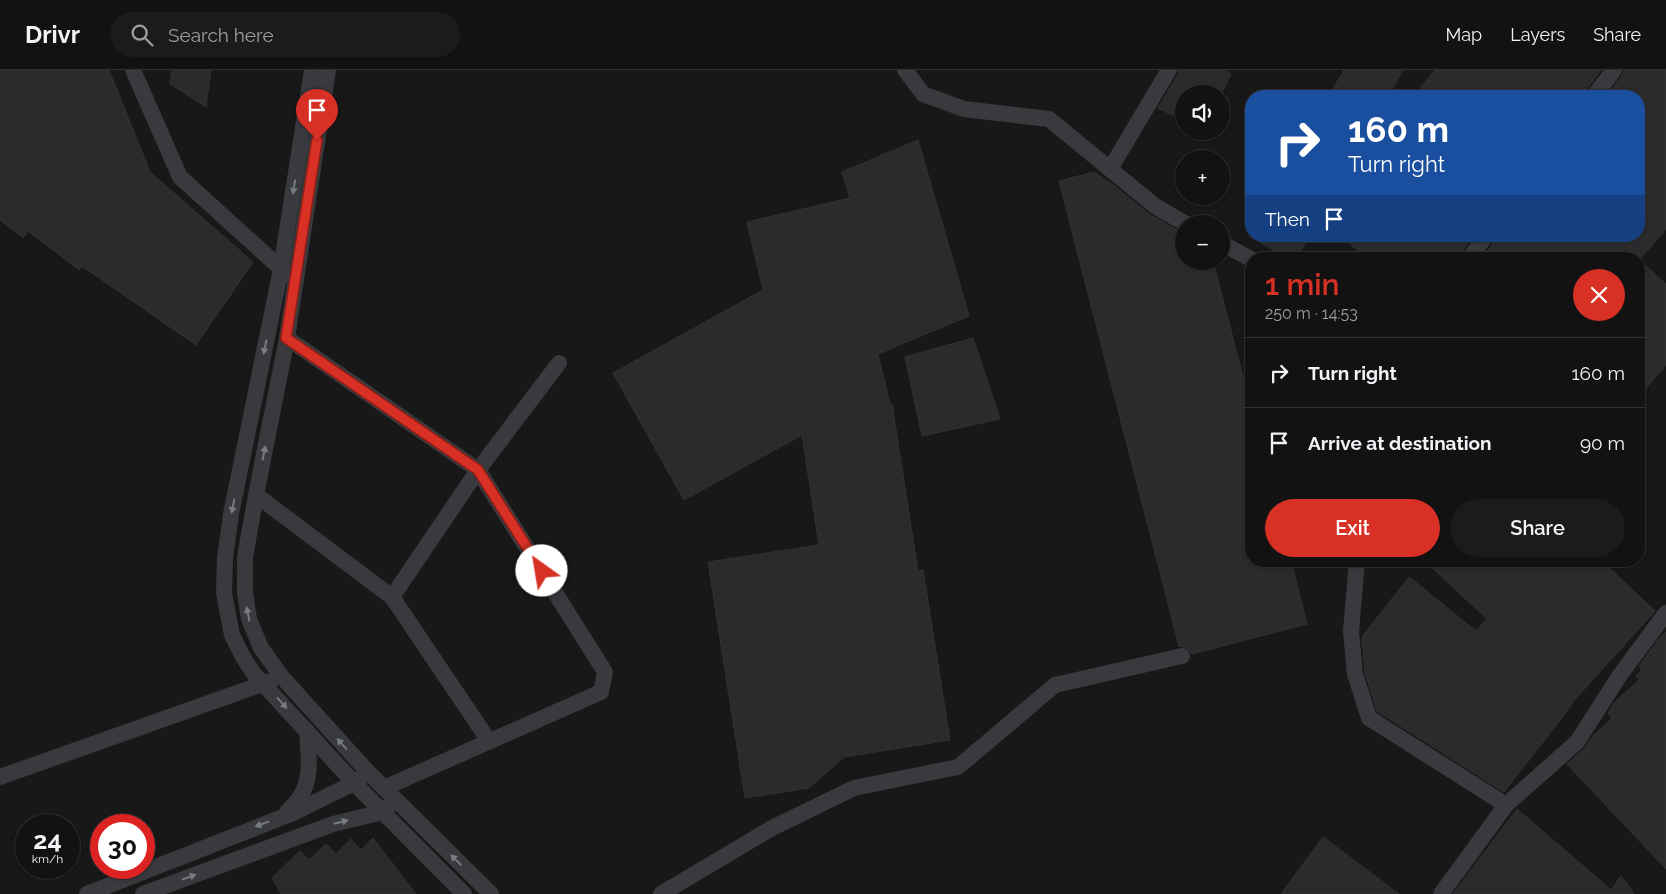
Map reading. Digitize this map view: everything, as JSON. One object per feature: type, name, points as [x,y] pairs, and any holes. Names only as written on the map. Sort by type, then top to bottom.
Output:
[{"type":"street","points":[[133,70],[180,177],[295,282]]},
{"type":"street","points":[[312,70],[281,269],[231,514],[225,558],[224,594],[226,612],[232,635],[254,674],[354,784],[464,894]]},
{"type":"street","points":[[328,70],[286,338],[245,557],[245,592],[249,619],[261,648],[282,677],[368,772],[491,894]]},
{"type":"street","points":[[905,70],[923,94],[964,109],[1049,119],[1154,206],[1175,218]]},
{"type":"street","points":[[1110,169],[1169,70]]},
{"type":"street","points":[[1599,90],[1614,70]]},
{"type":"street","points":[[1230,248],[1245,256]]},
{"type":"street","points":[[286,338],[478,470],[605,672],[601,692],[384,788]]},
{"type":"street","points":[[392,597],[478,470],[559,363]]},
{"type":"street","points":[[256,495],[392,597],[488,741]]},
{"type":"street","points":[[1356,567],[1351,631],[1355,674],[1369,718],[1506,805]]},
{"type":"street","points":[[1441,894],[1506,805],[1577,742],[1620,675],[1666,613]]},
{"type":"street","points":[[661,894],[772,828],[854,788],[958,767],[1055,685],[1182,656]]},
{"type":"street","points":[[0,777],[282,677]]},
{"type":"street","points":[[283,816],[300,797],[307,781],[309,765],[307,731]]},
{"type":"street","points":[[86,894],[283,816],[354,784],[368,772]]},
{"type":"street","points":[[143,894],[333,824],[383,812],[396,800]]},
{"type":"building","points":[[0,70],[109,70],[150,172],[253,262],[196,345],[82,266],[79,270],[28,231],[23,238],[0,220]]},
{"type":"building","points":[[172,70],[211,70],[206,107],[170,84]]},
{"type":"building","points":[[1179,70],[1225,70],[1231,74],[1226,85],[1175,85],[1175,116],[1158,108],[1178,75]]},
{"type":"building","points":[[1344,70],[1403,70],[1391,90],[1332,90]]},
{"type":"building","points":[[1435,70],[1601,70],[1586,90],[1419,90]]},
{"type":"building","points":[[1624,70],[1666,70],[1666,229],[1645,253],[1487,252],[1494,242],[1645,242],[1645,90],[1611,90],[1622,76]]},
{"type":"building","points":[[918,140],[969,316],[878,354],[890,404],[892,404],[918,571],[923,570],[950,740],[844,757],[809,788],[745,798],[708,562],[819,545],[802,435],[684,500],[613,373],[763,290],[747,222],[850,198],[842,172]]},
{"type":"building","points":[[1094,172],[1149,214],[1175,229],[1175,270],[1215,270],[1245,385],[1245,567],[1293,567],[1307,624],[1192,654],[1185,647],[1179,646],[1059,181]]},
{"type":"building","points":[[1259,242],[1306,242],[1300,252],[1277,252]]},
{"type":"building","points":[[1347,242],[1469,242],[1462,252],[1359,252]]},
{"type":"building","points":[[1645,265],[1666,284],[1666,365],[1645,389]]},
{"type":"building","points":[[973,338],[1000,419],[922,436],[905,357]]},
{"type":"building","points":[[1431,567],[1608,567],[1655,611],[1570,705],[1504,792],[1377,711],[1365,672],[1362,637],[1409,577],[1476,631],[1487,619]]},
{"type":"building","points":[[1666,632],[1666,869],[1567,764],[1584,749],[1593,736],[1612,718],[1608,713],[1614,703],[1639,680],[1636,676],[1642,670],[1639,666]]},
{"type":"building","points":[[1517,809],[1611,890],[1621,876],[1634,894],[1453,894]]},
{"type":"building","points":[[1323,837],[1399,894],[1281,894]]},
{"type":"building","points":[[373,838],[416,894],[281,894],[272,878],[300,851],[309,860],[326,844],[336,854],[351,839],[361,850]]},
{"type":"route","points":[[317,140],[286,338],[478,470],[542,571]]}]
